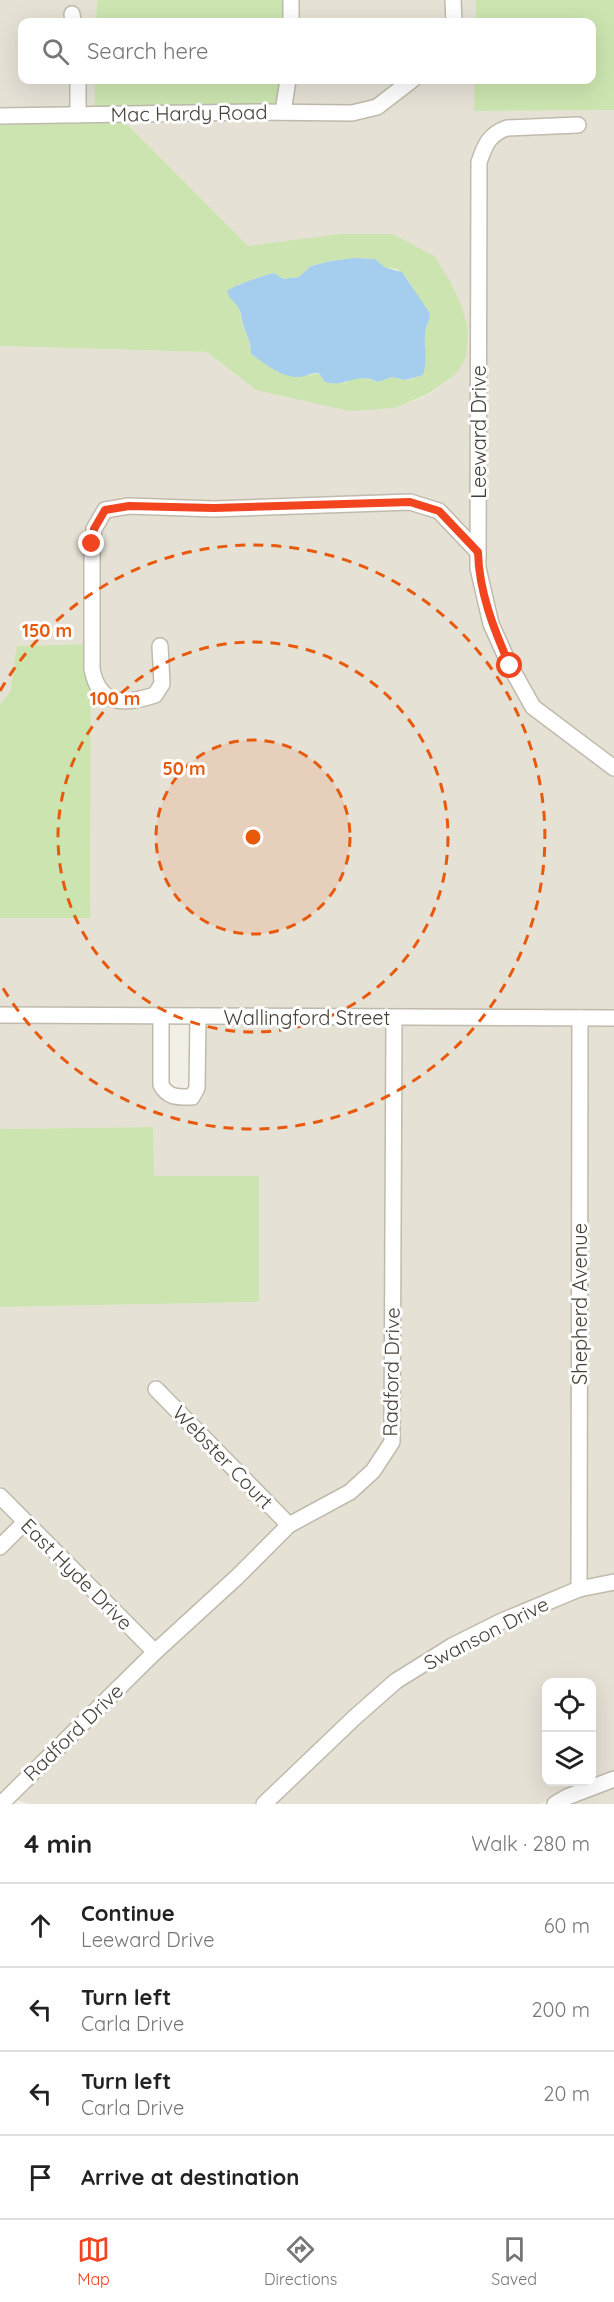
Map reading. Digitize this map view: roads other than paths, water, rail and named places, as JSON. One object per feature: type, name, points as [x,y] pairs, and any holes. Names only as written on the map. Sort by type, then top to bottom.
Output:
[{"type":"street","points":[[291,0],[291,18]]},
{"type":"street","points":[[453,0],[454,18]]},
{"type":"street","points":[[78,84],[78,115]]},
{"type":"street","points":[[283,112],[287,84]]},
{"type":"street","name":"Mac Hardy Road","points":[[0,116],[352,113],[377,106],[407,84]]},
{"type":"street","name":"Leeward Drive","points":[[578,125],[507,128],[498,131],[489,137],[479,162],[478,568],[491,624],[510,666],[534,707],[614,768]]},
{"type":"street","points":[[160,646],[162,684],[155,695],[126,702],[105,695],[95,685],[92,669],[92,544],[94,529],[105,510],[129,506],[214,508],[410,502],[439,511],[478,552]]},
{"type":"street","name":"Wallingford Street","points":[[0,1016],[614,1018]]},
{"type":"street","points":[[161,1016],[161,1085],[166,1093],[175,1097],[192,1097],[197,1088],[198,1016]]},
{"type":"street","name":"Radford Drive","points":[[3,1802],[155,1652],[237,1577],[289,1525],[350,1492],[373,1471],[392,1442],[394,1018]]},
{"type":"street","name":"Shepherd Avenue","points":[[579,1589],[580,1018]]},
{"type":"street","name":"Webster Court","points":[[156,1389],[289,1525]]},
{"type":"street","name":"East Hyde Drive","points":[[0,1496],[155,1652]]},
{"type":"street","points":[[0,1547],[25,1522]]},
{"type":"street","name":"Swanson Drive","points":[[264,1804],[396,1681],[452,1646],[502,1621],[579,1589],[614,1582]]},
{"type":"street","points":[[555,1804],[614,1779]]},
{"type":"water","points":[[354,258],[375,259],[386,268],[402,272],[429,312],[430,319],[425,333],[426,361],[423,375],[405,380],[392,377],[378,382],[363,378],[332,383],[325,382],[319,373],[298,377],[283,374],[251,354],[240,311],[227,291],[250,280],[274,273],[283,279],[299,277],[311,266]]}]
